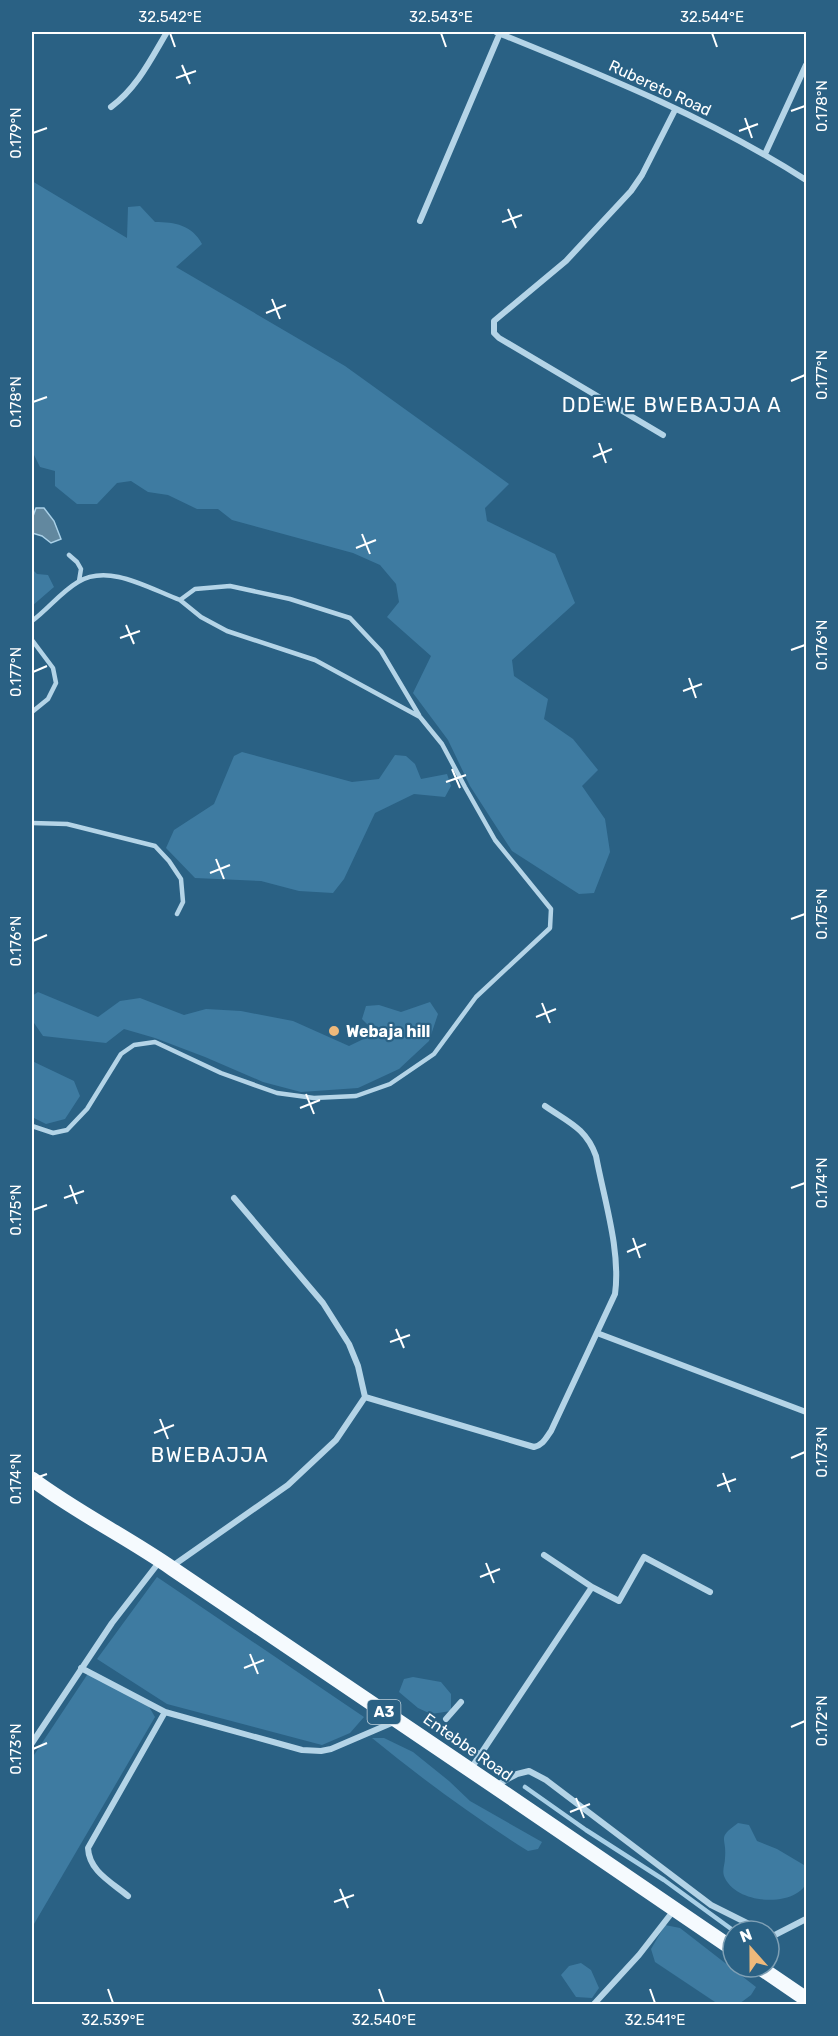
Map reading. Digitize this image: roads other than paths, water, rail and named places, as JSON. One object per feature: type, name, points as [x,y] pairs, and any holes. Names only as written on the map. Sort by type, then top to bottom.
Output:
[{"type":"main road","name":"Entebbe Road","points":[[32,1479],[166,1564],[397,1721],[429,1740],[494,1787],[721,1941]]},
{"type":"main road","points":[[777,1979],[807,1999]]},
{"type":"street","points":[[111,107],[135,85],[167,32]]},
{"type":"street","points":[[420,221],[498,32]]},
{"type":"street","name":"Rubereto Road","points":[[498,32],[622,84],[765,154],[807,180]]},
{"type":"street","points":[[765,154],[807,65]]},
{"type":"street","points":[[663,435],[499,338],[494,333],[494,321],[566,261],[631,191],[675,110]]},
{"type":"street","points":[[365,1397],[534,1447],[540,1446],[551,1431],[615,1294],[617,1280],[614,1247],[596,1156],[585,1134],[545,1106]]},
{"type":"street","points":[[32,1743],[81,1668],[166,1564],[288,1485],[336,1440],[365,1397],[358,1366],[349,1344],[323,1303],[234,1198]]},
{"type":"street","points":[[597,1333],[807,1412]]},
{"type":"street","points":[[544,1555],[592,1587],[619,1601],[644,1557],[710,1592]]},
{"type":"street","points":[[470,1770],[592,1587]]},
{"type":"street","points":[[81,1668],[165,1712],[310,1751],[321,1751],[346,1744],[397,1721]]},
{"type":"street","points":[[446,1719],[460,1702]]},
{"type":"street","points":[[128,1896],[95,1869],[88,1854],[88,1848],[165,1712]]},
{"type":"street","points":[[494,1787],[517,1774],[529,1771],[546,1780],[711,1905],[739,1919]]},
{"type":"street","points":[[594,2004],[639,1955],[675,1909]]},
{"type":"street","points":[[781,1932],[807,1919]]},
{"type":"lane","points":[[69,555],[81,569],[79,581]]},
{"type":"lane","points":[[32,621],[79,581],[106,575],[131,580],[180,600],[201,617],[227,631],[315,660],[420,717]]},
{"type":"lane","points":[[32,1126],[52,1133],[67,1130],[87,1109],[121,1054],[134,1045],[155,1042],[221,1073],[277,1093],[314,1098],[356,1096],[390,1084],[434,1054],[476,997],[550,928],[551,909],[495,840],[442,744],[420,717],[381,651],[350,618],[290,599],[230,586],[195,589],[180,600]]},
{"type":"lane","points":[[32,640],[53,668],[56,682],[48,699],[32,712]]},
{"type":"lane","points":[[32,823],[67,824],[154,846],[169,861],[181,879],[183,902],[177,914]]},
{"type":"waterway","points":[[455,1740],[479,1753],[501,1770]]},
{"type":"waterway","points":[[525,1787],[586,1830],[664,1880],[721,1922]]},
{"type":"place","name":"Webaja hill","points":[[334,1031]]},
{"type":"district","name":"DDEWE BWEBAJJA A","points":[[672,405]]},
{"type":"district","name":"BWEBAJJA","points":[[210,1455]]}]
